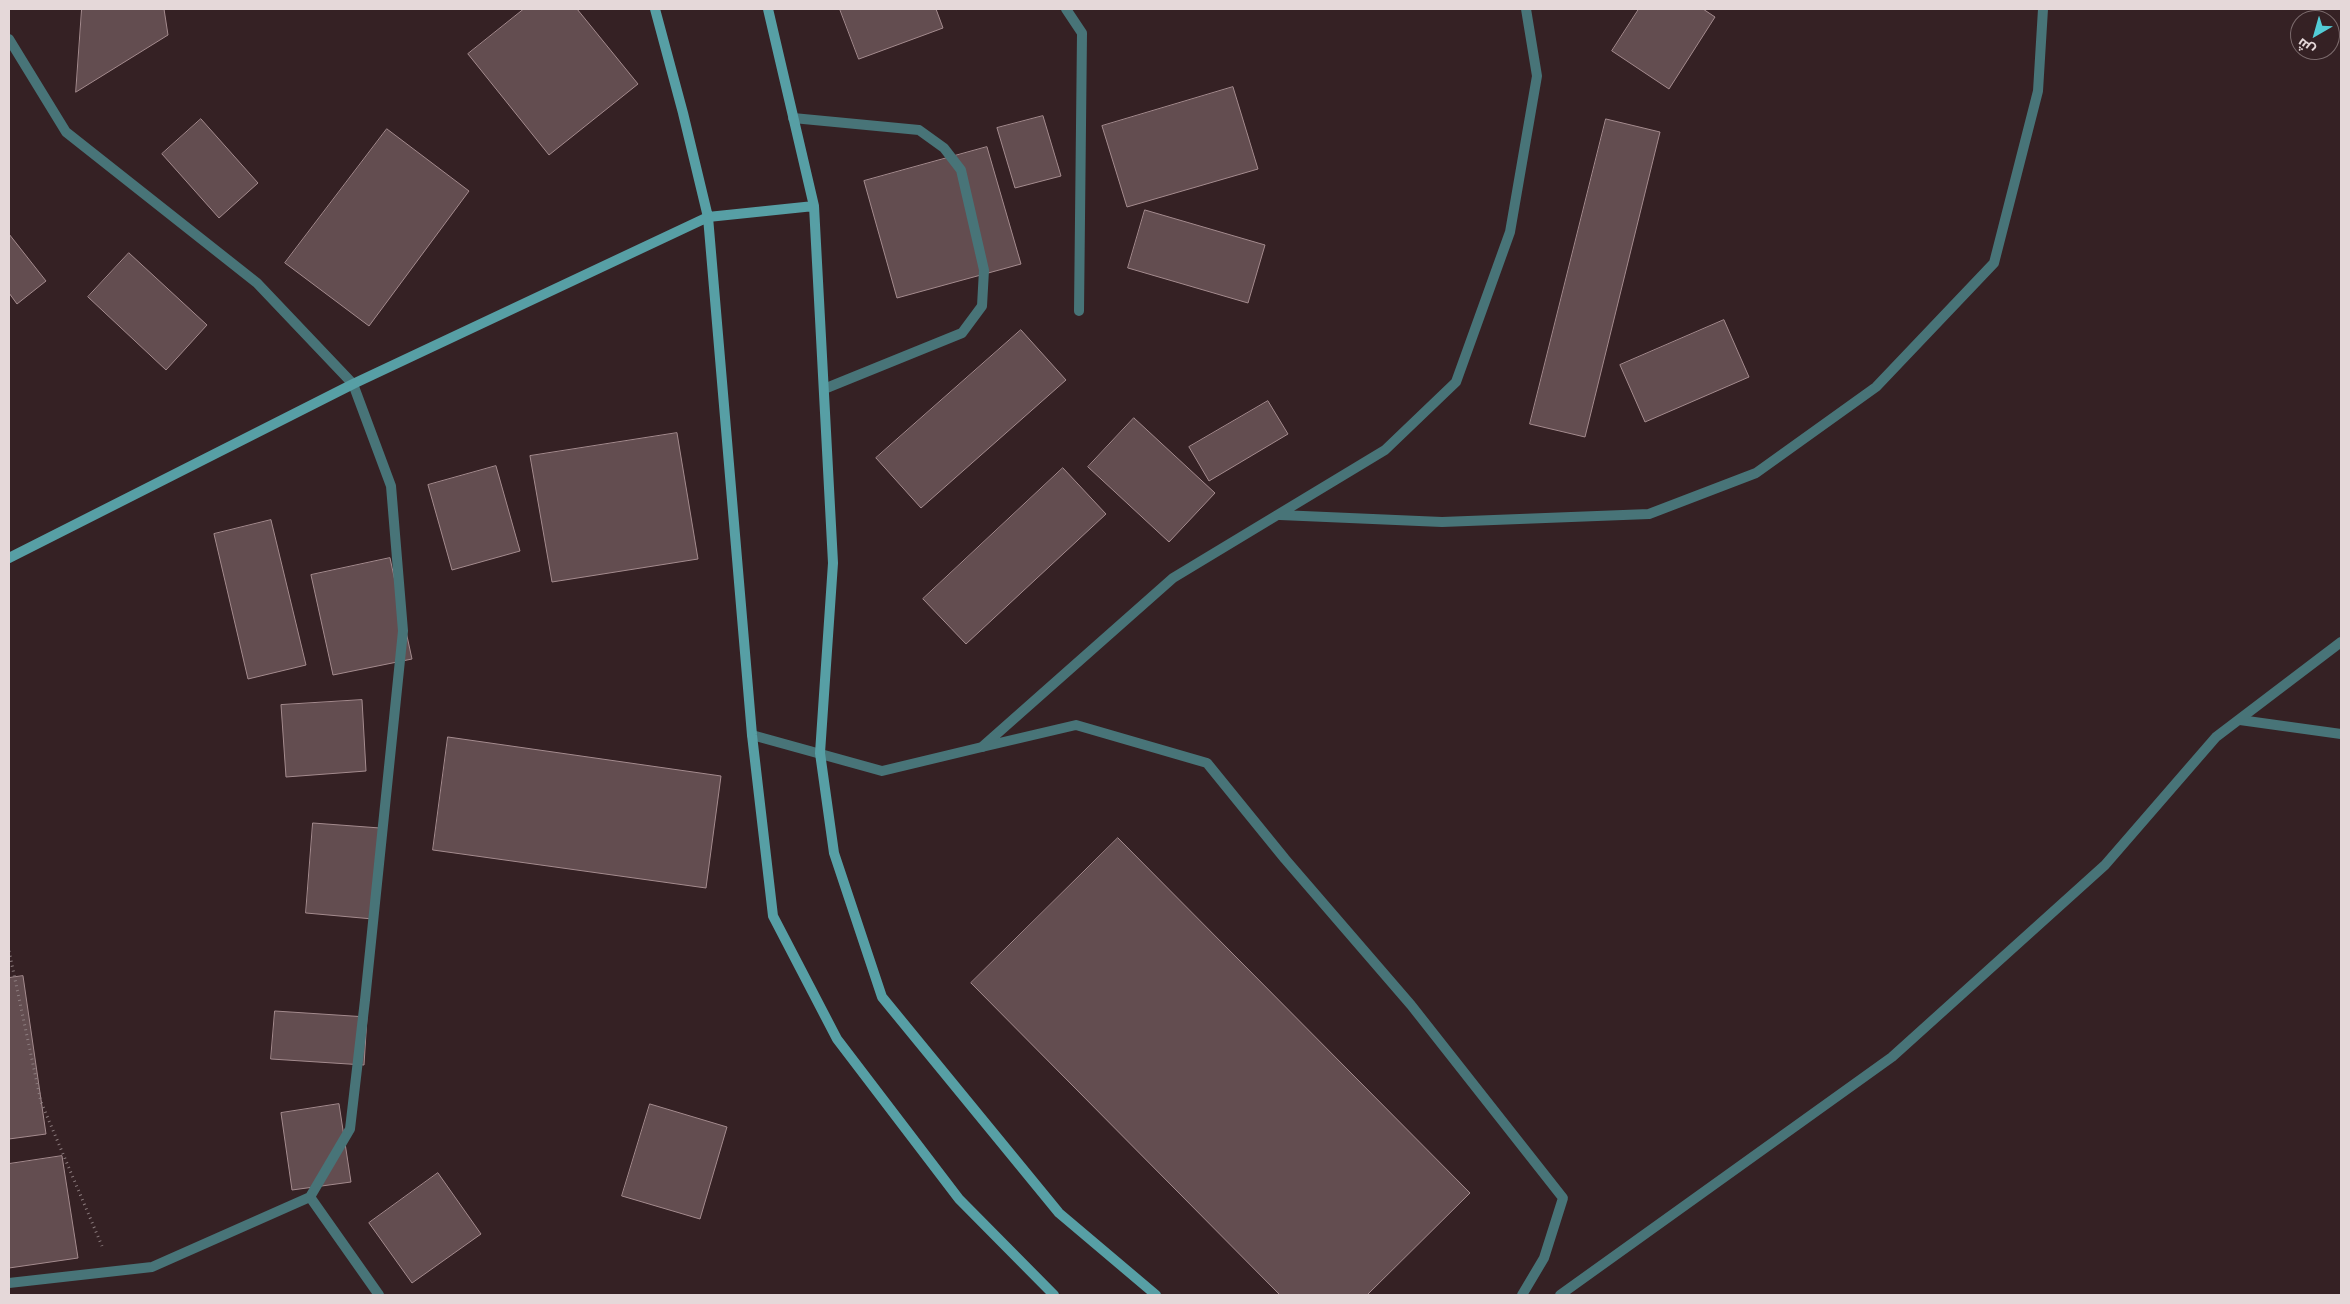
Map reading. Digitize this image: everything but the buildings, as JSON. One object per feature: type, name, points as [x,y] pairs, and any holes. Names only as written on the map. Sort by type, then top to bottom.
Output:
[{"type":"street","points":[[655,9],[683,112],[708,217],[752,734],[773,916],[837,1039],[959,1198],[1054,1295]]},
{"type":"street","points":[[768,9],[814,206],[833,563],[820,753],[834,853],[882,997],[1059,1213],[1156,1295]]},
{"type":"street","points":[[1066,9],[1082,33],[1079,311]]},
{"type":"street","points":[[982,747],[1174,578],[1385,450],[1456,382],[1510,232],[1537,76],[1526,9]]},
{"type":"street","points":[[1280,515],[1442,522],[1649,514],[1756,473],[1876,387],[1994,263],[2038,91],[2043,9]]},
{"type":"street","points":[[9,40],[66,132],[257,283],[354,384],[391,486],[403,631],[350,1129],[310,1197],[152,1267],[9,1283]]},
{"type":"street","points":[[793,118],[919,130],[944,148],[961,170],[984,270],[982,306],[962,333],[824,389]]},
{"type":"street","points":[[9,558],[354,384],[708,217],[814,206]]},
{"type":"street","points":[[1560,1295],[1892,1057],[2105,865],[2216,737],[2341,642]]},
{"type":"street","points":[[2240,720],[2341,734]]},
{"type":"street","points":[[752,734],[882,771],[1076,725],[1208,763],[1286,859],[1411,1006],[1563,1198],[1544,1258],[1522,1295]]},
{"type":"street","points":[[310,1197],[379,1295]]},
{"type":"path","points":[[9,951],[41,1102],[113,1272]]}]
